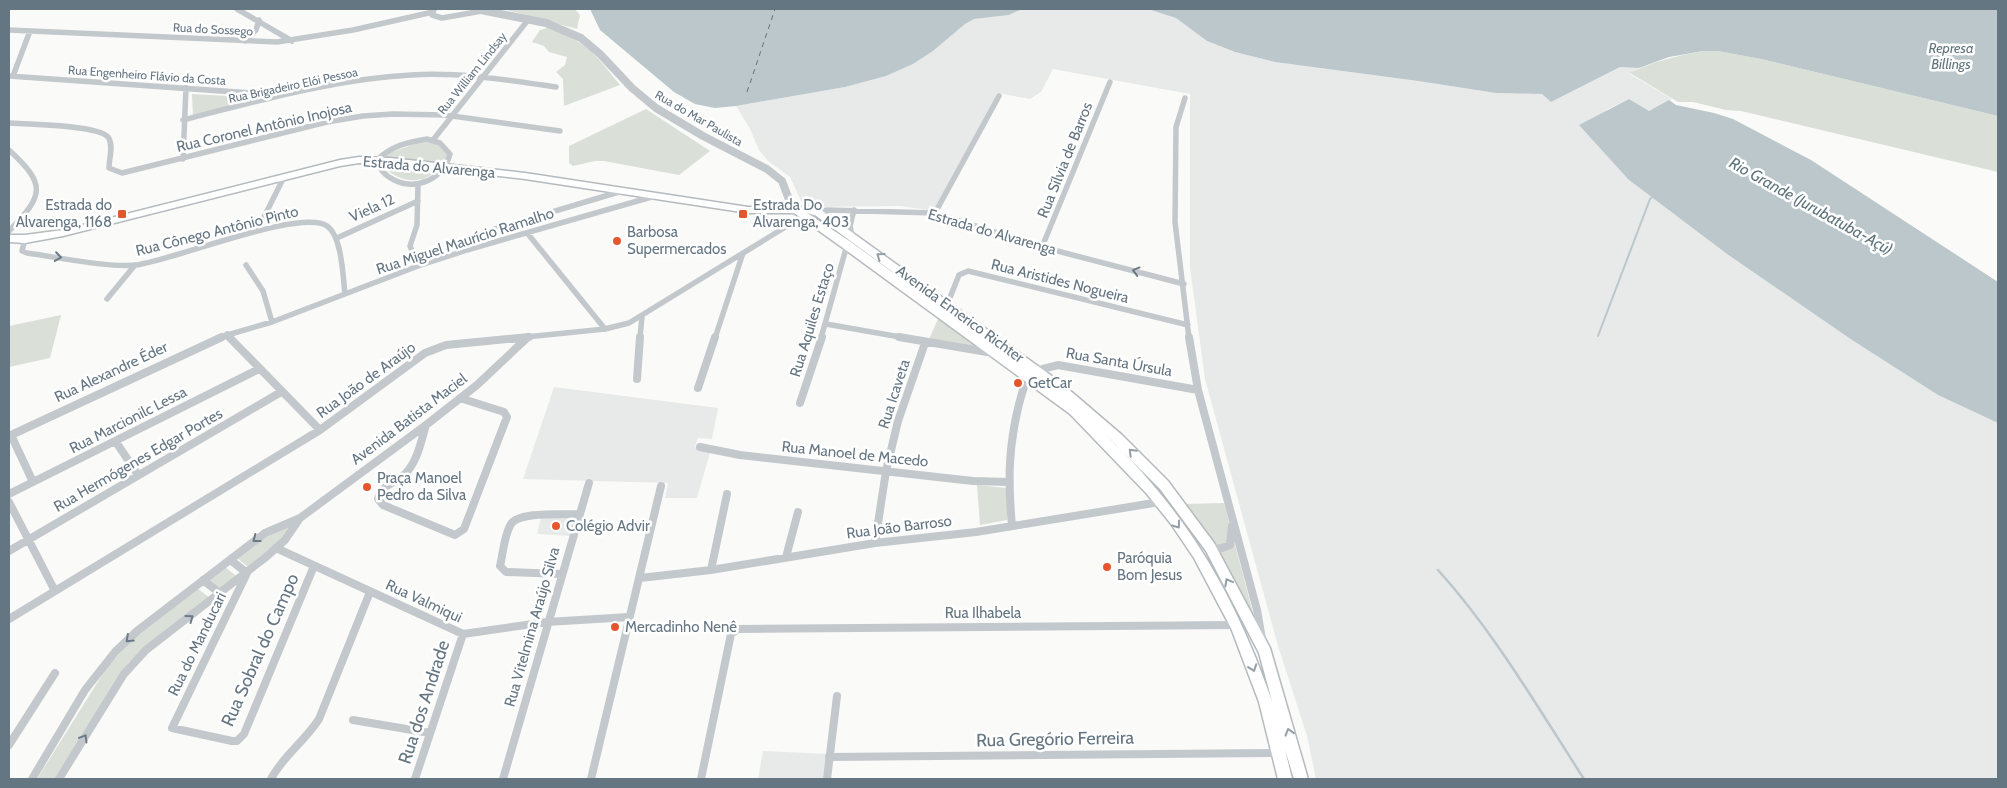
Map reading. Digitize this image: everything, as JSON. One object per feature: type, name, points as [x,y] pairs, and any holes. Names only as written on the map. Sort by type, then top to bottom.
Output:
[{"type":"main road","name":"Estrada do Alvarenga","points":[[9,239],[25,239],[90,227],[340,163],[377,160],[525,176],[748,210],[798,212],[809,210],[818,212]]},
{"type":"main road","name":"Avenida Emerico Richter","points":[[798,212],[850,240],[947,305],[1074,411],[1108,443],[1160,502],[1189,541],[1237,625],[1273,722],[1285,779]]},
{"type":"main road","name":"Avenida Emerico Richter","points":[[818,212],[850,240],[996,354],[1032,374],[1081,406],[1118,438],[1158,478],[1210,547],[1265,652],[1301,779]]},
{"type":"street","points":[[237,9],[259,20],[292,41]]},
{"type":"street","points":[[449,16],[453,9]]},
{"type":"street","name":"Rua do Mar Paulista","points":[[476,9],[528,20],[567,31],[584,40],[600,52],[640,95],[658,109],[767,169],[782,181],[798,212]]},
{"type":"street","name":"Rua do Sossego","points":[[9,30],[245,41],[292,41],[413,18],[434,11],[439,18],[449,16]]},
{"type":"street","points":[[449,16],[484,11]]},
{"type":"street","points":[[245,41],[256,30],[259,20]]},
{"type":"street","name":"Rua William Lindsay","points":[[433,140],[528,20]]},
{"type":"street","points":[[11,76],[30,31]]},
{"type":"street","name":"Rua Brigadeiro Elói Pessoa","points":[[183,120],[284,95],[346,83],[411,75],[481,77],[556,87]]},
{"type":"street","name":"Rua Engenheiro Flávio da Costa","points":[[11,76],[284,95]]},
{"type":"street","name":"Rua Sílvia de Barros","points":[[1042,247],[1110,82]]},
{"type":"street","points":[[182,159],[186,88]]},
{"type":"street","points":[[935,213],[999,96]]},
{"type":"street","points":[[1185,98],[1176,127],[1175,222],[1191,354],[1198,390],[1257,610],[1265,652]]},
{"type":"street","name":"Rua Coronel Antônio Inojosa","points":[[9,123],[87,129],[105,134],[110,139],[111,144],[109,168],[115,172],[129,172],[327,122],[393,114],[451,116],[560,131]]},
{"type":"street","points":[[433,140],[445,146],[450,154],[445,167],[418,185],[406,184],[389,177],[378,167],[377,160],[389,150],[408,143],[433,140]]},
{"type":"street","points":[[9,150],[28,167],[38,183],[33,205],[9,231]]},
{"type":"street","points":[[257,231],[284,177]]},
{"type":"street","points":[[418,185],[416,226],[410,246],[418,266]]},
{"type":"street","points":[[495,229],[622,191]]},
{"type":"street","name":"Rua Miguel Maurício Ramalho","points":[[227,334],[272,322],[418,266],[467,250],[655,196]]},
{"type":"street","name":"Viela 12","points":[[337,238],[418,201]]},
{"type":"street","name":"Estrada do Alvarenga","points":[[818,212],[854,210],[935,213],[1042,247],[1184,284]]},
{"type":"street","name":"Rua Aquiles Estaço","points":[[800,403],[826,324],[850,240],[850,226],[854,210]]},
{"type":"street","name":"Rua João de Araújo","points":[[9,619],[320,430],[410,363],[435,348],[475,341],[605,329],[629,323],[743,253],[798,212]]},
{"type":"street","name":"Rua Cônego Antônio Pinto","points":[[25,239],[22,250],[27,253],[109,264],[135,265],[168,258],[281,225],[314,221],[323,222],[329,226],[337,238]]},
{"type":"street","points":[[528,234],[605,329]]},
{"type":"street","points":[[337,238],[345,294]]},
{"type":"street","points":[[698,388],[743,253]]},
{"type":"street","points":[[107,299],[135,265]]},
{"type":"street","points":[[246,265],[263,291],[272,322]]},
{"type":"street","name":"Rua Aristides Nogueira","points":[[947,305],[960,275],[968,271],[1188,325]]},
{"type":"street","points":[[637,379],[642,316]]},
{"type":"street","points":[[826,324],[925,343],[996,354]]},
{"type":"street","points":[[227,334],[258,370],[320,430]]},
{"type":"street","name":"Rua Alexandre Éder","points":[[10,435],[193,348],[227,334]]},
{"type":"street","name":"Avenida Batista Maciel","points":[[32,779],[65,722],[102,666],[137,631],[265,533],[300,518],[426,425],[460,398],[530,335]]},
{"type":"street","name":"Rua Icaveta","points":[[875,543],[886,472],[898,421],[925,343]]},
{"type":"street","name":"Rua Santa Úrsula","points":[[1032,374],[1058,365],[1198,390]]},
{"type":"street","name":"Rua Marcionilc Lessa","points":[[9,494],[258,370]]},
{"type":"street","points":[[1012,526],[1008,482],[1013,429],[1032,374]]},
{"type":"street","name":"Rua Hermógenes Edgar Portes","points":[[9,551],[281,392]]},
{"type":"street","points":[[426,425],[410,467],[405,474],[381,490],[378,495],[379,502],[455,535],[464,529],[506,417],[504,412],[460,398]]},
{"type":"street","points":[[10,435],[33,482]]},
{"type":"street","points":[[116,442],[138,475]]},
{"type":"street","name":"Rua Manoel de Macedo","points":[[700,447],[740,455],[886,472],[973,481],[1008,482]]},
{"type":"street","name":"Rua Vitelmina Araújo Silva","points":[[502,779],[589,483]]},
{"type":"street","points":[[591,779],[661,486]]},
{"type":"street","points":[[711,570],[727,494]]},
{"type":"street","points":[[9,502],[55,591]]},
{"type":"street","name":"Rua João Barroso","points":[[640,578],[711,570],[875,543],[1012,526],[1160,502]]},
{"type":"street","points":[[786,557],[798,512]]},
{"type":"street","points":[[562,574],[506,572],[502,570],[500,566],[509,528],[512,522],[522,516],[579,514]]},
{"type":"street","name":"Avenida Batista Maciel","points":[[59,779],[119,682],[135,660],[221,594],[276,548],[295,529],[300,518]]},
{"type":"street","points":[[1210,547],[1219,549],[1230,545],[1232,518]]},
{"type":"street","name":"Rua Valmiqui","points":[[276,548],[463,634],[547,622],[629,617]]},
{"type":"street","points":[[232,558],[233,562],[247,572]]},
{"type":"street","name":"Rua Sobral do Campo","points":[[172,728],[232,741],[237,741],[244,734],[314,566]]},
{"type":"street","name":"Rua do Manducari","points":[[172,728],[247,572]]},
{"type":"street","points":[[203,580],[221,594]]},
{"type":"street","points":[[271,779],[278,766],[308,735],[319,719],[370,592]]},
{"type":"street","name":"Rua Ilhabela","points":[[701,779],[731,634],[738,629],[1237,625]]},
{"type":"street","name":"Rua dos Andrade","points":[[415,779],[463,634]]},
{"type":"street","points":[[9,745],[55,673]]},
{"type":"street","points":[[827,779],[837,696]]},
{"type":"street","points":[[353,720],[430,733]]},
{"type":"street","name":"Rua Gregório Ferreira","points":[[829,757],[1280,753]]},
{"type":"shaded area","points":[[503,9],[575,9],[580,15],[577,29]]},
{"type":"shaded area","points":[[1022,9],[1154,9],[1176,18],[1207,41],[1235,52],[1275,62],[1496,93],[1542,94],[1551,102],[1620,67],[1639,68],[1630,74],[1672,99],[1649,111],[1629,99],[1606,110],[1629,180],[1727,254],[1852,340],[1938,395],[1998,423],[1998,779],[1316,779],[1307,736],[1278,646],[1205,379],[1190,268],[1190,94],[1053,69],[1041,92],[1030,99],[998,93],[934,211],[900,206],[814,207],[802,203],[790,177],[768,161],[759,150],[750,129],[736,106],[845,87],[886,76],[913,64],[974,19],[1009,15]]},
{"type":"shaded area","points":[[547,28],[572,38],[589,50],[620,85],[564,106],[563,79],[556,72],[565,65],[567,57],[549,52],[544,46],[532,42],[540,30]]},
{"type":"shaded area","points":[[1703,51],[1718,51],[1761,59],[1998,116],[1998,172],[1741,111],[1726,110],[1693,102],[1678,102],[1630,73],[1666,59]]},
{"type":"shaded area","points":[[192,94],[267,98],[193,116]]},
{"type":"shaded area","points":[[646,109],[710,151],[679,175],[604,161],[573,166],[569,163],[569,146]]},
{"type":"shaded area","points":[[421,142],[436,144],[448,154],[442,165],[426,178],[408,180],[389,172],[380,164],[381,160],[389,153]]},
{"type":"shaded area","points":[[61,315],[50,358],[9,367],[9,326]]},
{"type":"shaded area","points":[[939,317],[983,349],[929,339]]},
{"type":"shaded area","points":[[554,387],[718,408],[712,439],[698,438],[695,447],[711,449],[697,498],[665,498],[668,483],[523,479]]},
{"type":"shaded area","points":[[977,485],[1007,488],[1007,520],[980,525]]},
{"type":"shaded area","points":[[1224,503],[1257,628],[1184,504]]},
{"type":"shaded area","name":"Colégio Advir","points":[[576,516],[571,536],[537,534],[541,517]]},
{"type":"shaded area","points":[[292,524],[289,533],[248,567],[237,558],[268,534]]},
{"type":"shaded area","points":[[224,566],[236,576],[220,589],[208,579]]},
{"type":"shaded area","points":[[197,588],[210,598],[158,637],[129,662],[55,779],[37,779],[107,667],[135,637]]},
{"type":"shaded area","points":[[763,751],[830,754],[826,779],[758,779]]},
{"type":"water","points":[[590,9],[1022,9],[1009,15],[974,19],[913,64],[886,76],[845,87],[715,108],[695,104],[674,92],[600,30]]},
{"type":"water","name":"Represa Billings","points":[[1148,9],[1998,9],[1998,116],[1761,59],[1718,51],[1703,51],[1669,57],[1639,68],[1620,67],[1551,102],[1542,94],[1496,93],[1275,62],[1235,52],[1207,41],[1176,18]]},
{"type":"water","name":"Rio Grande (Jurubatuba-Açú)","points":[[1629,99],[1649,111],[1669,100],[1676,105],[1733,119],[1811,160],[1998,282],[1998,423],[1938,395],[1852,340],[1727,254],[1629,180],[1579,125]]},
{"type":"waterway","points":[[1598,336],[1650,199],[1654,196]]},
{"type":"waterway","points":[[1438,570],[1459,594],[1497,645],[1584,779]]},
{"type":"ferry route","points":[[747,92],[775,9]]},
{"type":"place","name":"Estrada do Alvarenga, 1168","points":[[122,214]]},
{"type":"place","name":"Estrada Do Alvarenga, 403","points":[[743,214]]},
{"type":"place","name":"Barbosa Supermercados","points":[[617,241]]},
{"type":"place","name":"GetCar","points":[[1018,383]]},
{"type":"place","name":"Praça Manoel Pedro da Silva","points":[[367,487]]},
{"type":"place","name":"Colégio Advir","points":[[556,526]]},
{"type":"place","name":"Paróquia Bom Jesus","points":[[1107,567]]},
{"type":"place","name":"Mercadinho Nenê","points":[[615,627]]}]
